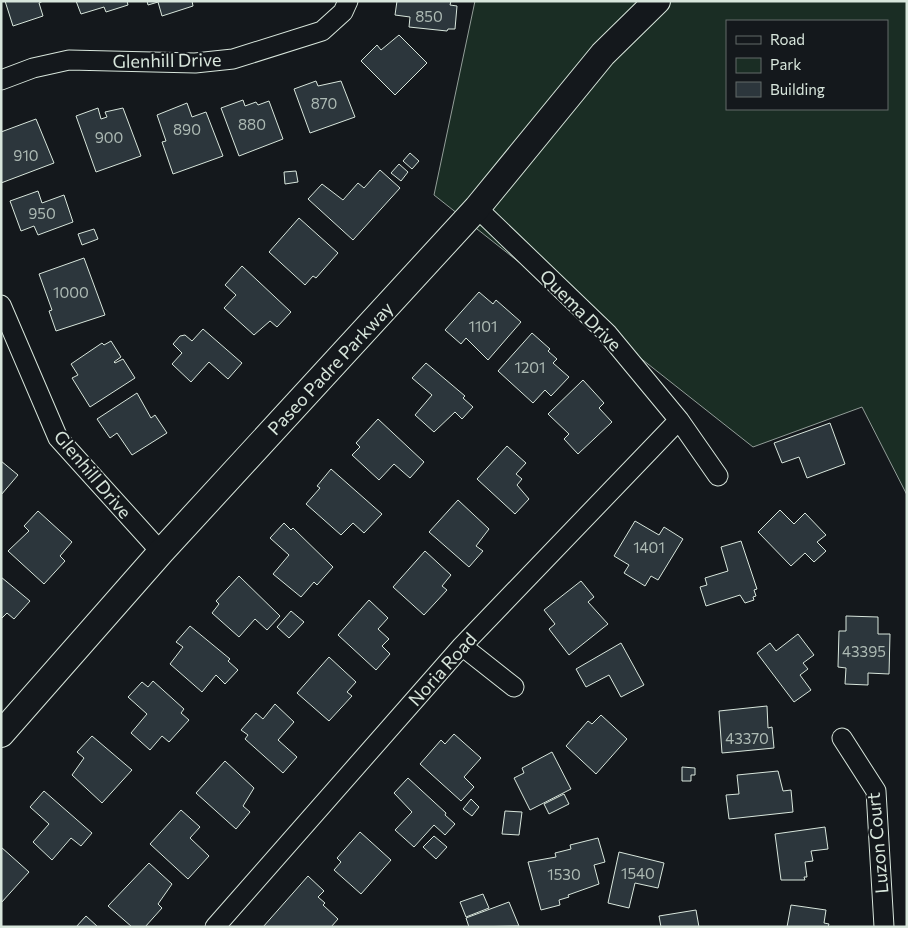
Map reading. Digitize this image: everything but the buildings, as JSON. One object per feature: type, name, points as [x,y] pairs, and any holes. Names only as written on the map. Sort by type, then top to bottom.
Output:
[{"type":"main road","name":"Paseo Padre Parkway","points":[[1,734],[160,552],[477,208],[603,54],[657,1]]},
{"type":"street","name":"Glenhill Drive","points":[[1,80],[32,68],[69,60],[196,64],[233,59],[322,31],[343,12],[348,1]]},
{"type":"street","name":"Quema Drive","points":[[477,208],[607,333],[679,420],[718,476]]},
{"type":"street","name":"Glenhill Drive","points":[[1,305],[58,438],[160,552]]},
{"type":"street","name":"Noria Road","points":[[215,927],[462,646],[679,420]]},
{"type":"street","points":[[462,646],[514,687]]},
{"type":"street","name":"Luzon Court","points":[[842,738],[876,791],[884,927]]},
{"type":"green space","points":[[475,1],[907,1],[907,495],[862,407],[753,447],[434,195]]}]
